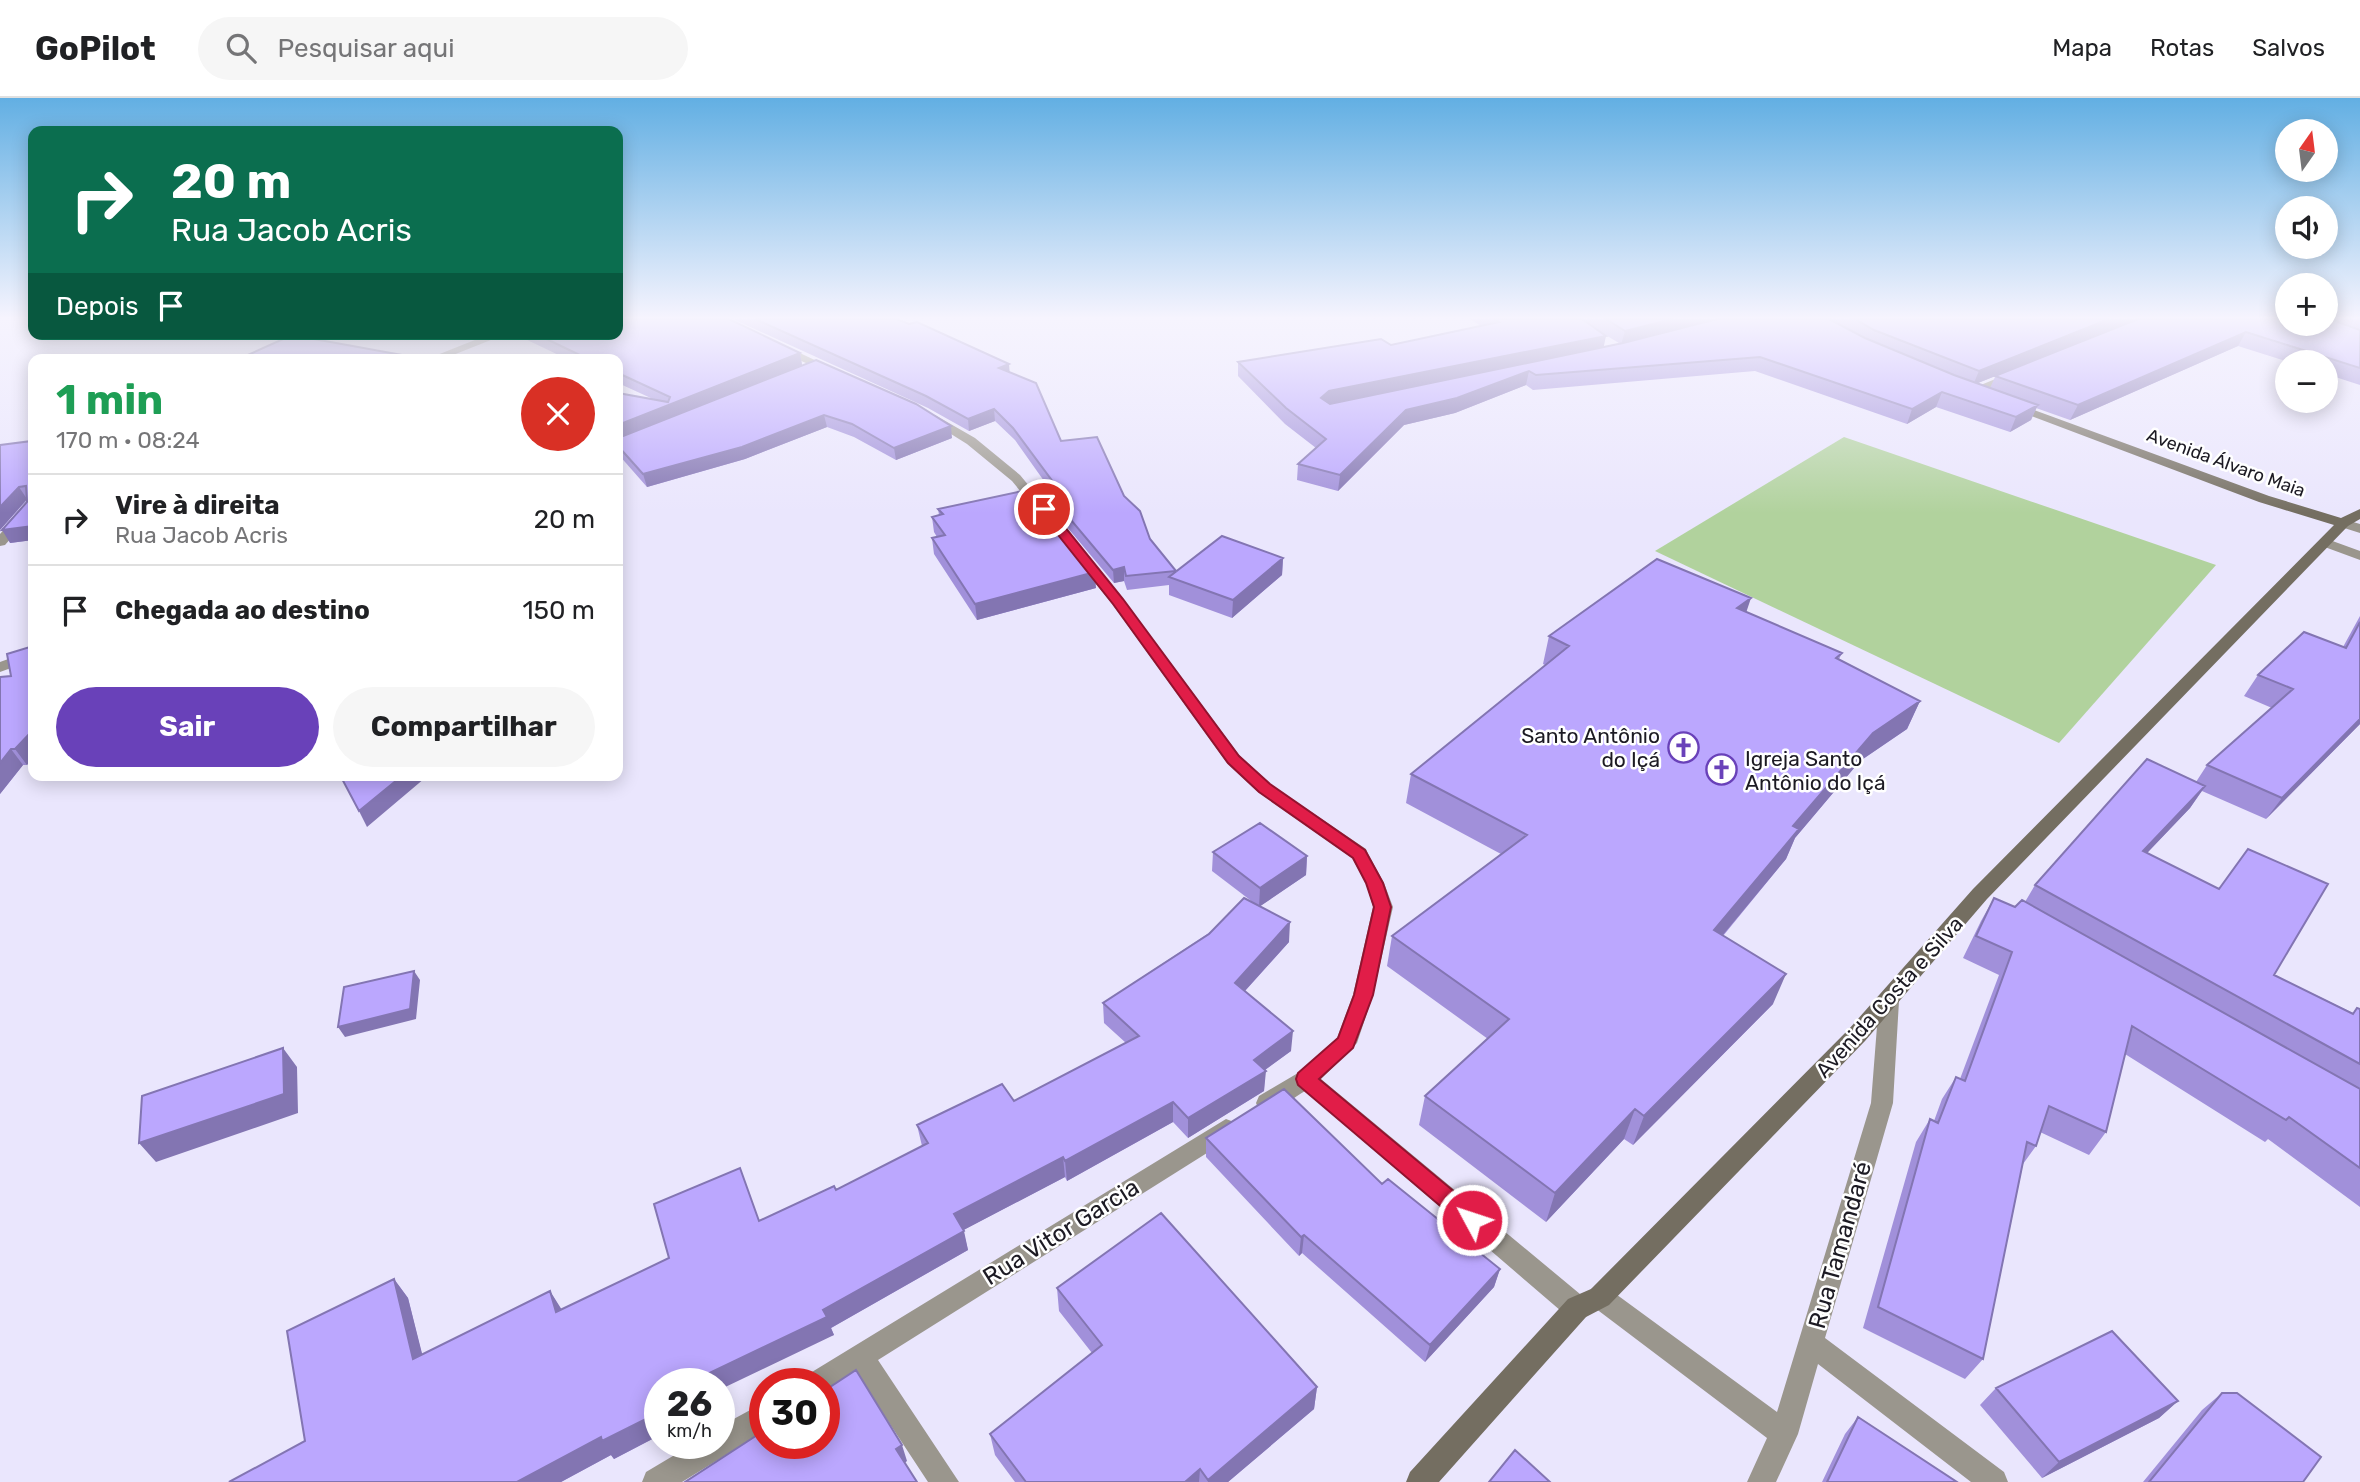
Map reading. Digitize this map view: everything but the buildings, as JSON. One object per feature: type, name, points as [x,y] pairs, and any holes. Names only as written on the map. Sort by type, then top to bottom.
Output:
[{"type":"street","points":[[1984,384],[1967,389],[1985,396]]},
{"type":"street","name":"Avenida Álvaro Maia","points":[[1998,400],[2264,499],[2355,522]]},
{"type":"street","name":"Rua Vitor Garcia","points":[[840,1370],[1306,1079],[1346,1042],[1363,995],[1382,907],[1375,883],[1359,854],[1264,788],[1233,759],[1118,601],[1016,478],[971,441],[923,412]]},
{"type":"street","points":[[0,542],[28,511]]},
{"type":"street","name":"Avenida Costa e Silva","points":[[1420,1482],[1588,1302],[1889,1001],[1980,894],[2327,543],[2355,522]]},
{"type":"street","points":[[2327,543],[2360,556]]},
{"type":"street","points":[[0,667],[28,657]]},
{"type":"street","points":[[1980,894],[2003,908]]},
{"type":"street","name":"Rua Tamandaré","points":[[1761,1482],[1784,1434],[1882,1103],[1889,1001]]},
{"type":"street","points":[[1306,1079],[1588,1302],[1784,1434]]},
{"type":"street","points":[[1812,1344],[1994,1482]]},
{"type":"street","points":[[861,1357],[945,1482]]},
{"type":"street","points":[[656,1482],[693,1459]]},
{"type":"green space","points":[[1844,437],[2216,565],[2059,743],[1655,551]]},
{"type":"place","name":"Santo Antônio do Içá","points":[[1683,747]]},
{"type":"place","name":"Igreja Santo Antônio do Içá","points":[[1722,770]]},
{"type":"route","points":[[1044,509],[1118,601],[1233,759],[1264,788],[1359,854],[1375,883],[1382,907],[1363,995],[1346,1042],[1306,1079],[1472,1220]]}]
